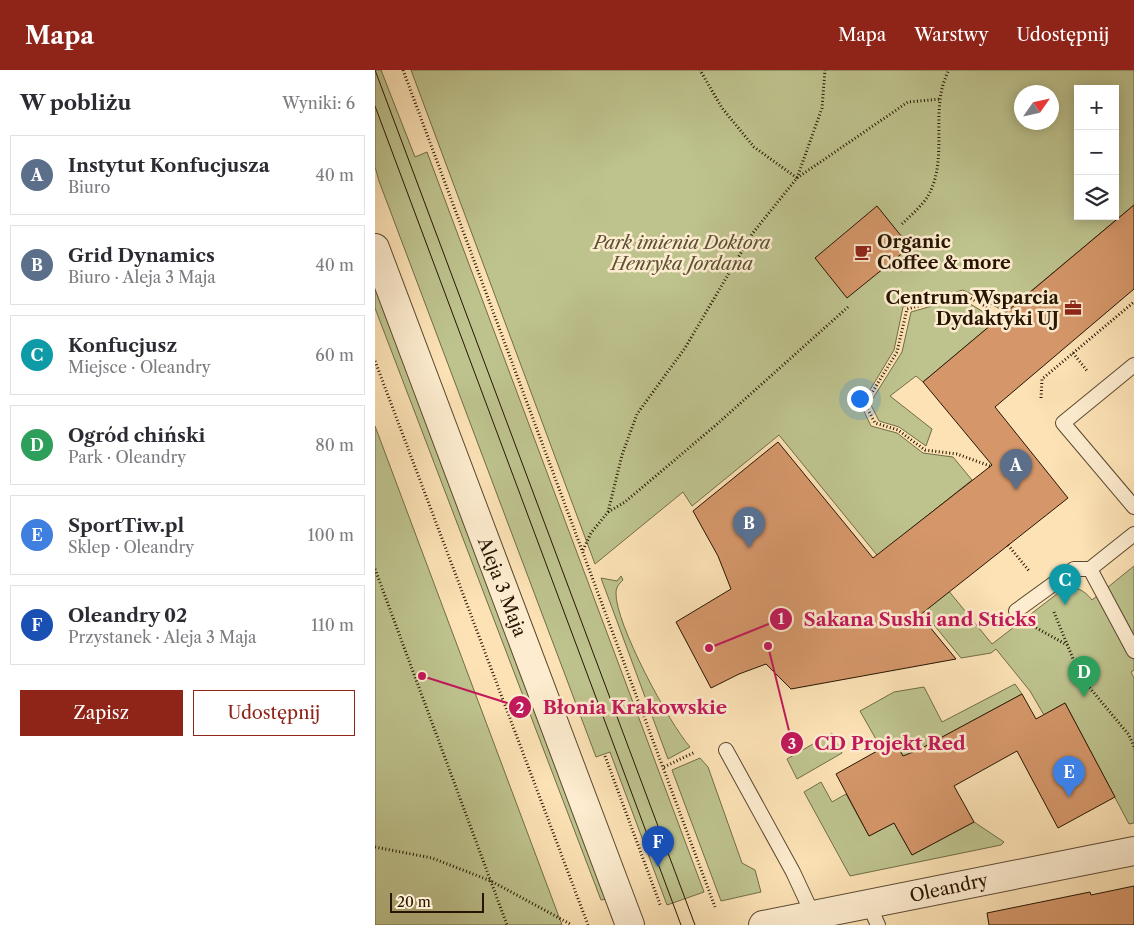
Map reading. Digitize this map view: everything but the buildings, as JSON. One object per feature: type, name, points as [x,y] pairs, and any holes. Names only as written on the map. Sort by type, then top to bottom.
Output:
[{"type":"street","name":"Aleja 3 Maja","points":[[375,248],[630,925]]},
{"type":"street","name":"Oleandry","points":[[763,925],[813,915],[874,915],[1134,851]]},
{"type":"lane","points":[[1134,365],[1063,423],[1134,507]]},
{"type":"lane","points":[[1016,611],[1074,569],[1090,569],[1134,534]]},
{"type":"lane","points":[[1090,569],[1134,651]]},
{"type":"lane","points":[[726,750],[793,872],[813,915]]},
{"type":"path","points":[[403,70],[715,907]]},
{"type":"path","points":[[700,70],[722,108],[754,147],[797,178]]},
{"type":"path","points":[[797,178],[823,108],[825,70]]},
{"type":"path","points":[[902,224],[927,198],[934,183],[939,164],[941,99],[949,70]]},
{"type":"path","points":[[608,512],[622,455],[637,414],[685,348],[751,234],[797,178],[907,102],[941,99]]},
{"type":"path","points":[[990,466],[957,454],[925,450],[898,430],[875,423],[865,404],[897,352],[907,309],[963,294],[992,310]]},
{"type":"path","points":[[1041,398],[1042,379],[1134,302]]},
{"type":"path","points":[[583,550],[591,533],[608,512],[625,502],[716,425],[848,306]]},
{"type":"path","points":[[375,361],[588,925]]},
{"type":"path","points":[[1008,545],[1030,572]]},
{"type":"path","points":[[375,569],[507,925]]},
{"type":"path","points":[[1045,590],[1080,676],[1129,735],[1134,747]]},
{"type":"path","points":[[1016,611],[1024,621],[1067,645]]},
{"type":"path","points":[[664,767],[695,752]]},
{"type":"path","points":[[605,756],[661,907]]},
{"type":"path","points":[[375,847],[432,858],[491,881],[572,925]]},
{"type":"green space","points":[[375,70],[381,70],[415,157],[427,152],[704,892],[667,905],[610,752],[596,757],[379,181],[375,167]]},
{"type":"green space","name":"Park imienia Doktora Henryka Jordana","points":[[411,70],[1134,70],[1134,205],[1119,218],[1119,85],[1074,85],[1074,220],[1116,220],[1006,312],[963,290],[903,307],[894,350],[861,405],[871,426],[897,433],[923,453],[953,457],[972,480],[903,535],[992,644],[1062,590],[1066,588],[1079,589],[1092,600],[1134,566],[1134,670],[1131,672],[1134,678],[1134,823],[1129,824],[1065,703],[1044,715],[1030,691],[996,649],[991,653],[961,658],[779,435],[692,506],[683,492],[595,564]]},
{"type":"green space","points":[[375,275],[612,898],[601,900],[375,308]]},
{"type":"green space","points":[[960,298],[997,320],[923,382],[916,376],[890,396],[932,429],[926,446],[899,427],[879,421],[870,403],[902,352],[911,312]]},
{"type":"green space","points":[[375,426],[562,925],[375,925]]},
{"type":"green space","points":[[621,576],[623,580],[617,587],[616,593],[618,607],[633,649],[669,717],[690,747],[668,759],[601,578],[617,581]]},
{"type":"green space","points":[[1015,684],[1022,694],[904,758],[895,741],[881,748],[860,711],[894,692],[924,687],[942,722]]},
{"type":"green space","points":[[832,733],[842,753],[797,779],[787,759]]},
{"type":"green space","points":[[700,758],[708,767],[742,863],[755,870],[761,892],[721,901],[672,770]]},
{"type":"green space","points":[[821,782],[832,802],[846,794],[869,836],[894,823],[912,855],[974,822],[1004,842],[1001,845],[850,876],[804,792]]},
{"type":"tram line","points":[[375,70],[695,925]]},
{"type":"tram line","points":[[375,106],[681,925]]},
{"type":"place","name":"Organic Coffee & more","points":[[863,252]]},
{"type":"place","name":"Centrum Wsparcia Dydaktyki UJ","points":[[1073,308]]},
{"type":"place","name":"Instytut Konfucjusza","points":[[1016,490]]},
{"type":"place","name":"Grid Dynamics","points":[[749,548]]},
{"type":"place","name":"Konfucjusz","points":[[1065,605]]},
{"type":"place","name":"CD Projekt Red","points":[[768,646]]},
{"type":"place","name":"Sakana Sushi and Sticks","points":[[709,648]]},
{"type":"place","name":"Błonia Krakowskie","points":[[422,676]]},
{"type":"place","name":"Ogród chiński","points":[[1084,697]]},
{"type":"place","name":"SportTiw.pl","points":[[1069,797]]},
{"type":"place","name":"Oleandry 02","points":[[658,867]]}]
